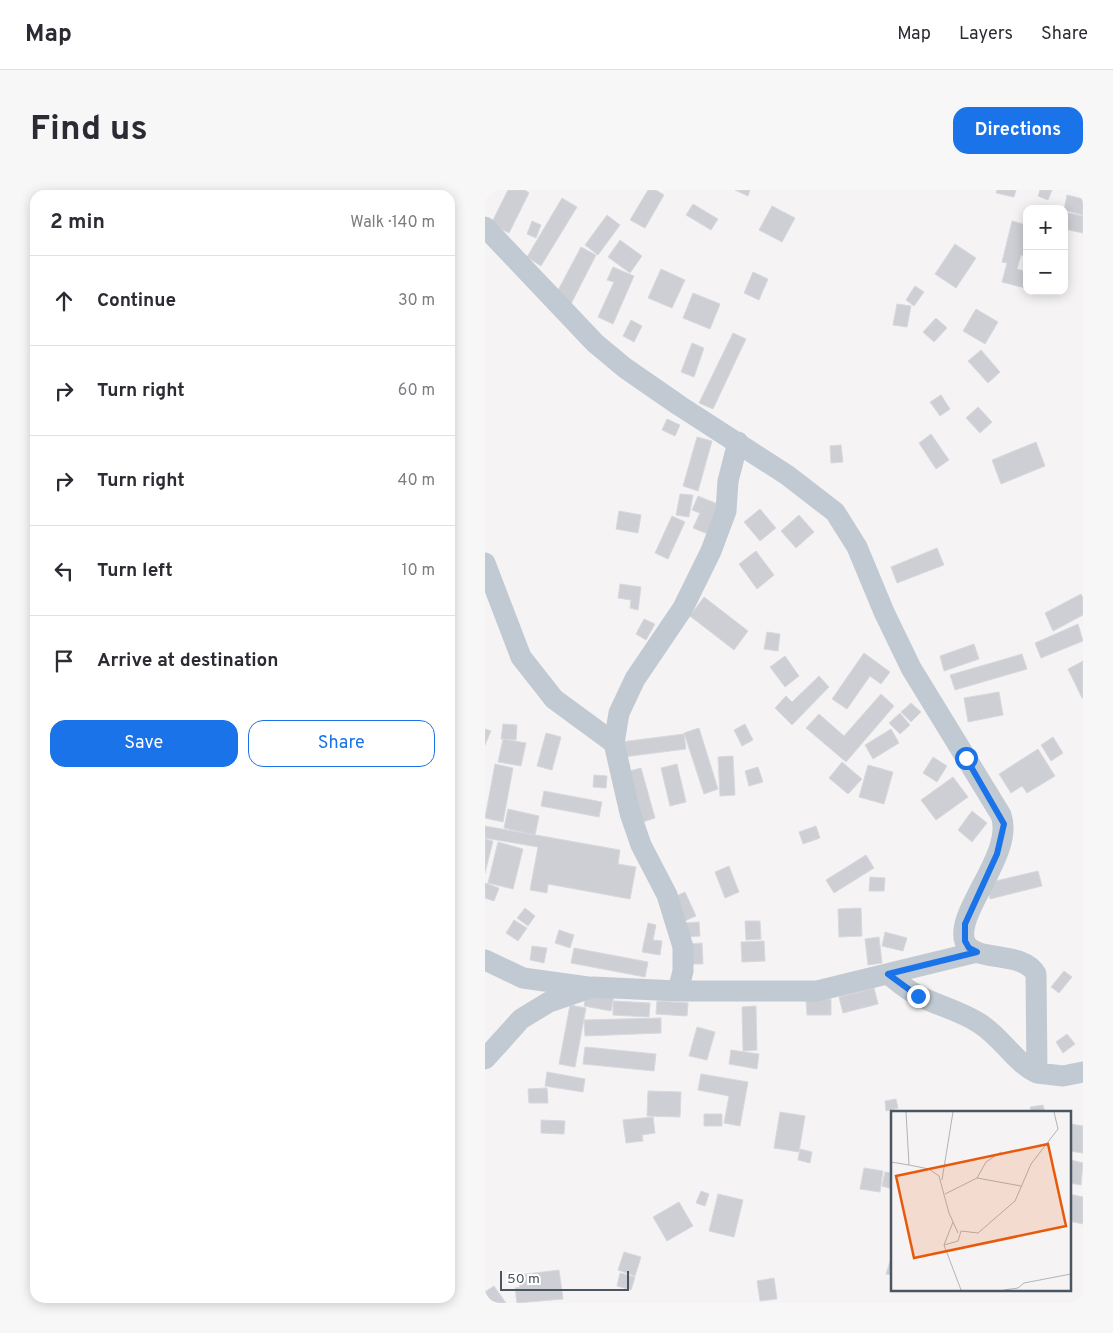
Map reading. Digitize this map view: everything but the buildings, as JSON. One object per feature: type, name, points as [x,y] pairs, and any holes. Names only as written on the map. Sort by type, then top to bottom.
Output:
[{"type":"street","points":[[485,227],[595,343],[625,368],[787,475],[835,512],[857,546],[884,612],[911,668],[1001,815],[1004,824],[997,854],[963,932],[969,948],[977,952],[1008,958],[1033,969],[1035,974],[1037,1073]]},
{"type":"street","points":[[678,991],[683,971],[683,947],[667,895],[641,845],[630,814],[614,743],[619,713],[635,679],[683,608],[711,551],[727,511],[728,481],[737,442]]},
{"type":"street","points":[[485,563],[521,657],[554,699],[614,743]]},
{"type":"street","points":[[485,960],[523,978],[593,988],[678,991],[817,991],[977,952]]},
{"type":"street","points":[[888,974],[918,996],[962,1013],[981,1024],[1006,1045],[1024,1066],[1037,1073],[1063,1076],[1083,1072]]},
{"type":"street","points":[[485,1059],[521,1020],[549,1002],[593,988]]},
{"type":"route","points":[[918,996],[888,974],[977,952],[969,948],[963,932],[997,854],[1004,824],[1001,815],[966,758]]}]
